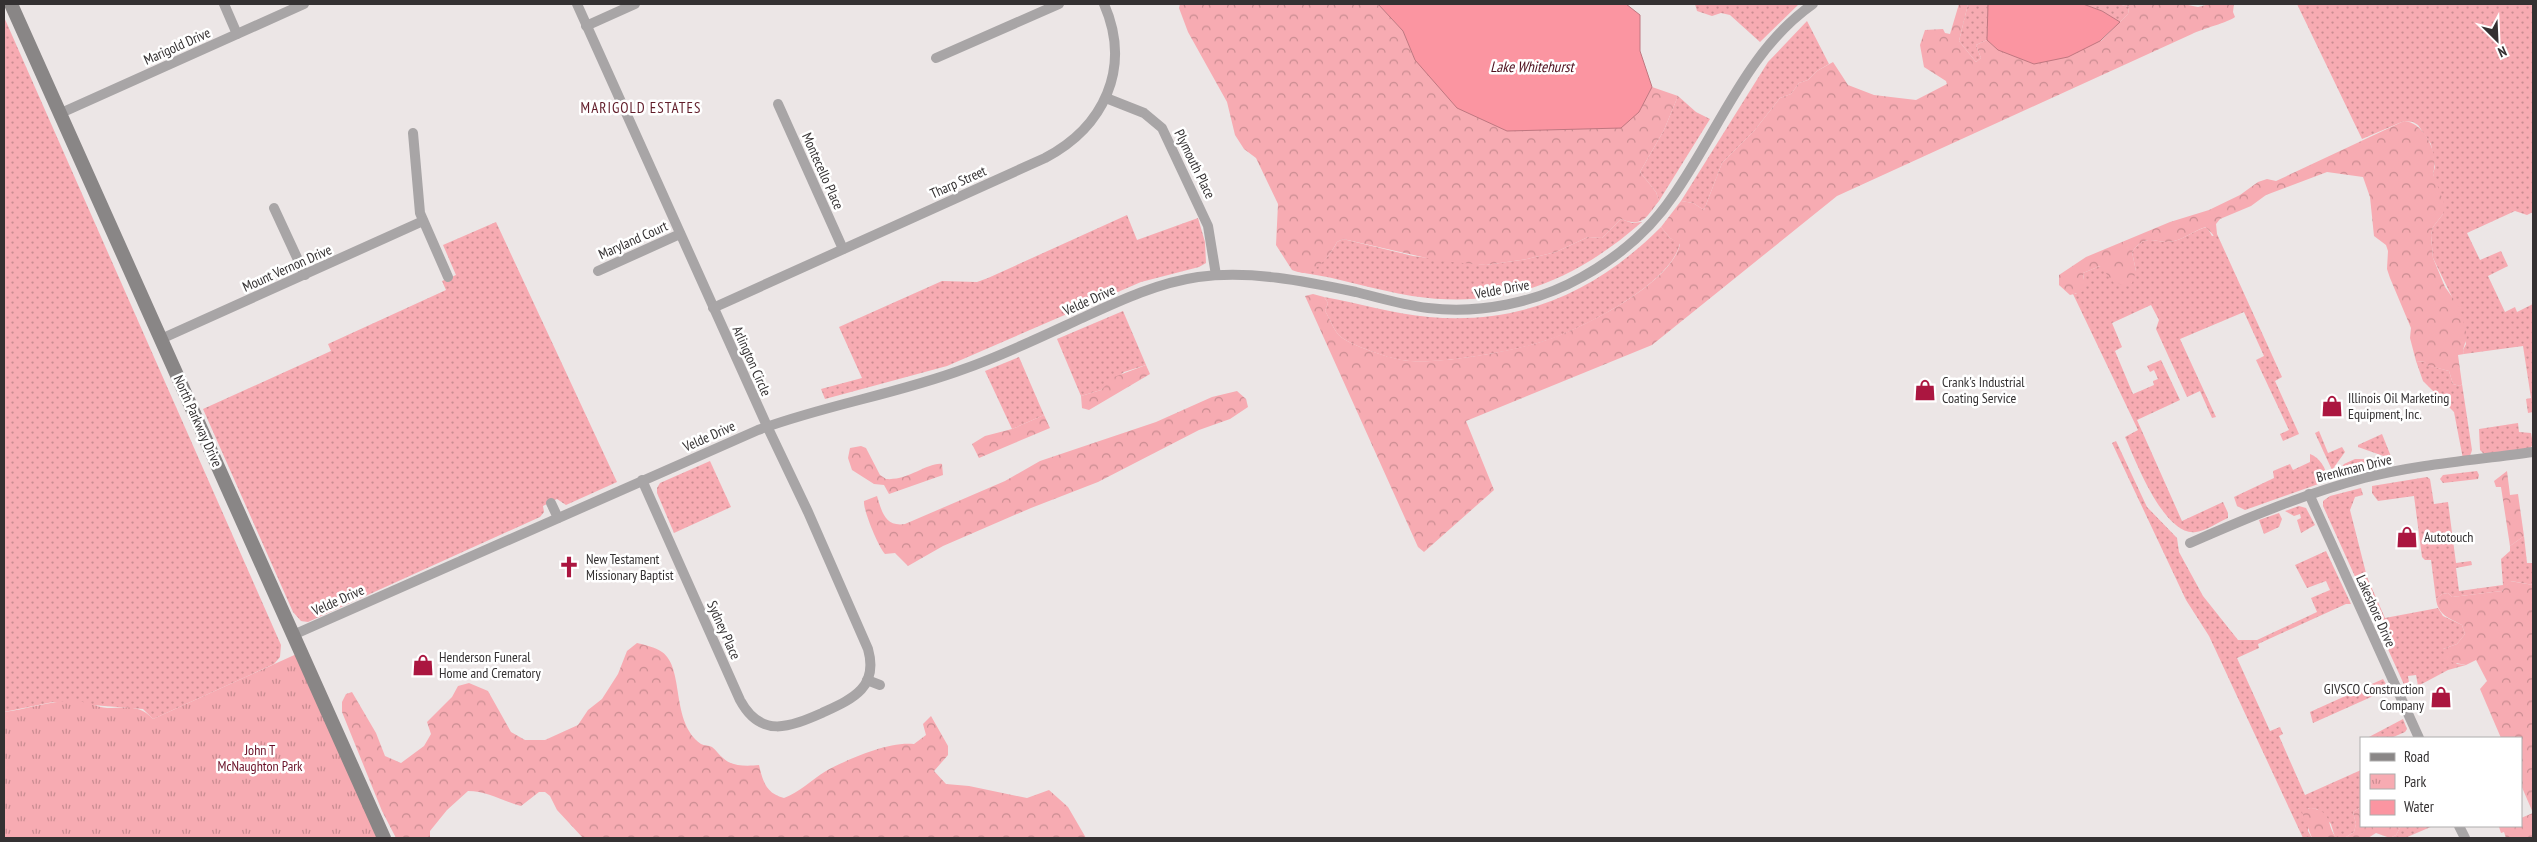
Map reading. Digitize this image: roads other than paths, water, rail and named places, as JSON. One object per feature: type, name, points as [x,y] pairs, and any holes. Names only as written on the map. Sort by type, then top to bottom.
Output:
[{"type":"main road","name":"North Parkway Drive","points":[[11,4],[384,838]]},
{"type":"street","points":[[224,4],[237,34]]},
{"type":"street","name":"Marigold Drive","points":[[61,114],[304,4]]},
{"type":"street","name":"Arlington Circle","points":[[576,4],[713,308],[808,512],[868,649],[871,663],[867,680]]},
{"type":"street","points":[[586,26],[635,4]]},
{"type":"street","points":[[936,58],[1059,4]]},
{"type":"street","name":"Tharp Street","points":[[713,308],[1056,152],[1073,142],[1088,127],[1106,98],[1115,55],[1114,37],[1104,4]]},
{"type":"street","name":"Velde Drive","points":[[293,635],[767,426],[961,370],[1143,291],[1184,279],[1216,275],[1272,276],[1428,308],[1459,309],[1522,301],[1567,286],[1609,261],[1654,220],[1679,187],[1757,60],[1784,28],[1813,4]]},
{"type":"street","name":"Plymouth Place","points":[[1106,98],[1144,113],[1162,128],[1208,226],[1216,275]]},
{"type":"street","name":"Montecello Place","points":[[778,104],[843,249]]},
{"type":"street","points":[[413,133],[418,200],[423,222],[448,277]]},
{"type":"street","points":[[274,208],[305,275]]},
{"type":"street","name":"Mount Vernon Drive","points":[[161,339],[423,222]]},
{"type":"street","name":"Maryland Court","points":[[598,271],[680,234]]},
{"type":"street","name":"Brenkman Drive","points":[[2190,543],[2309,494],[2400,471],[2533,452]]},
{"type":"street","name":"Sydney Place","points":[[642,480],[747,712],[764,724],[785,727],[824,712],[856,696],[867,680]]},
{"type":"street","name":"Lakeshore Drive","points":[[2309,494],[2419,737]]},
{"type":"street","points":[[551,503],[558,518]]},
{"type":"street","points":[[867,680],[880,685]]},
{"type":"water","name":"Lake Whitehurst","points":[[1378,4],[1626,4],[1640,15],[1640,51],[1652,87],[1639,112],[1621,128],[1507,131],[1457,108],[1415,60],[1403,31]]},
{"type":"water","points":[[1988,4],[2083,4],[2102,11],[2120,22],[2100,41],[2068,57],[2034,64],[1998,50],[1987,40]]},
{"type":"place","name":"Crank's Industrial Coating Service","points":[[1925,390]]},
{"type":"place","name":"Illinois Oil Marketing Equipment, Inc.","points":[[2332,406]]},
{"type":"place","name":"Autotouch","points":[[2407,537]]},
{"type":"place","name":"New Testament Missionary Baptist","points":[[569,567]]},
{"type":"place","name":"Henderson Funeral Home and Crematory","points":[[423,665]]},
{"type":"place","name":"GIVSCO Construction Company","points":[[2441,697]]},
{"type":"district","name":"MARIGOLD ESTATES","points":[[641,108]]},
{"type":"park label","name":"John T McNaughton Park","points":[[260,758]]}]
